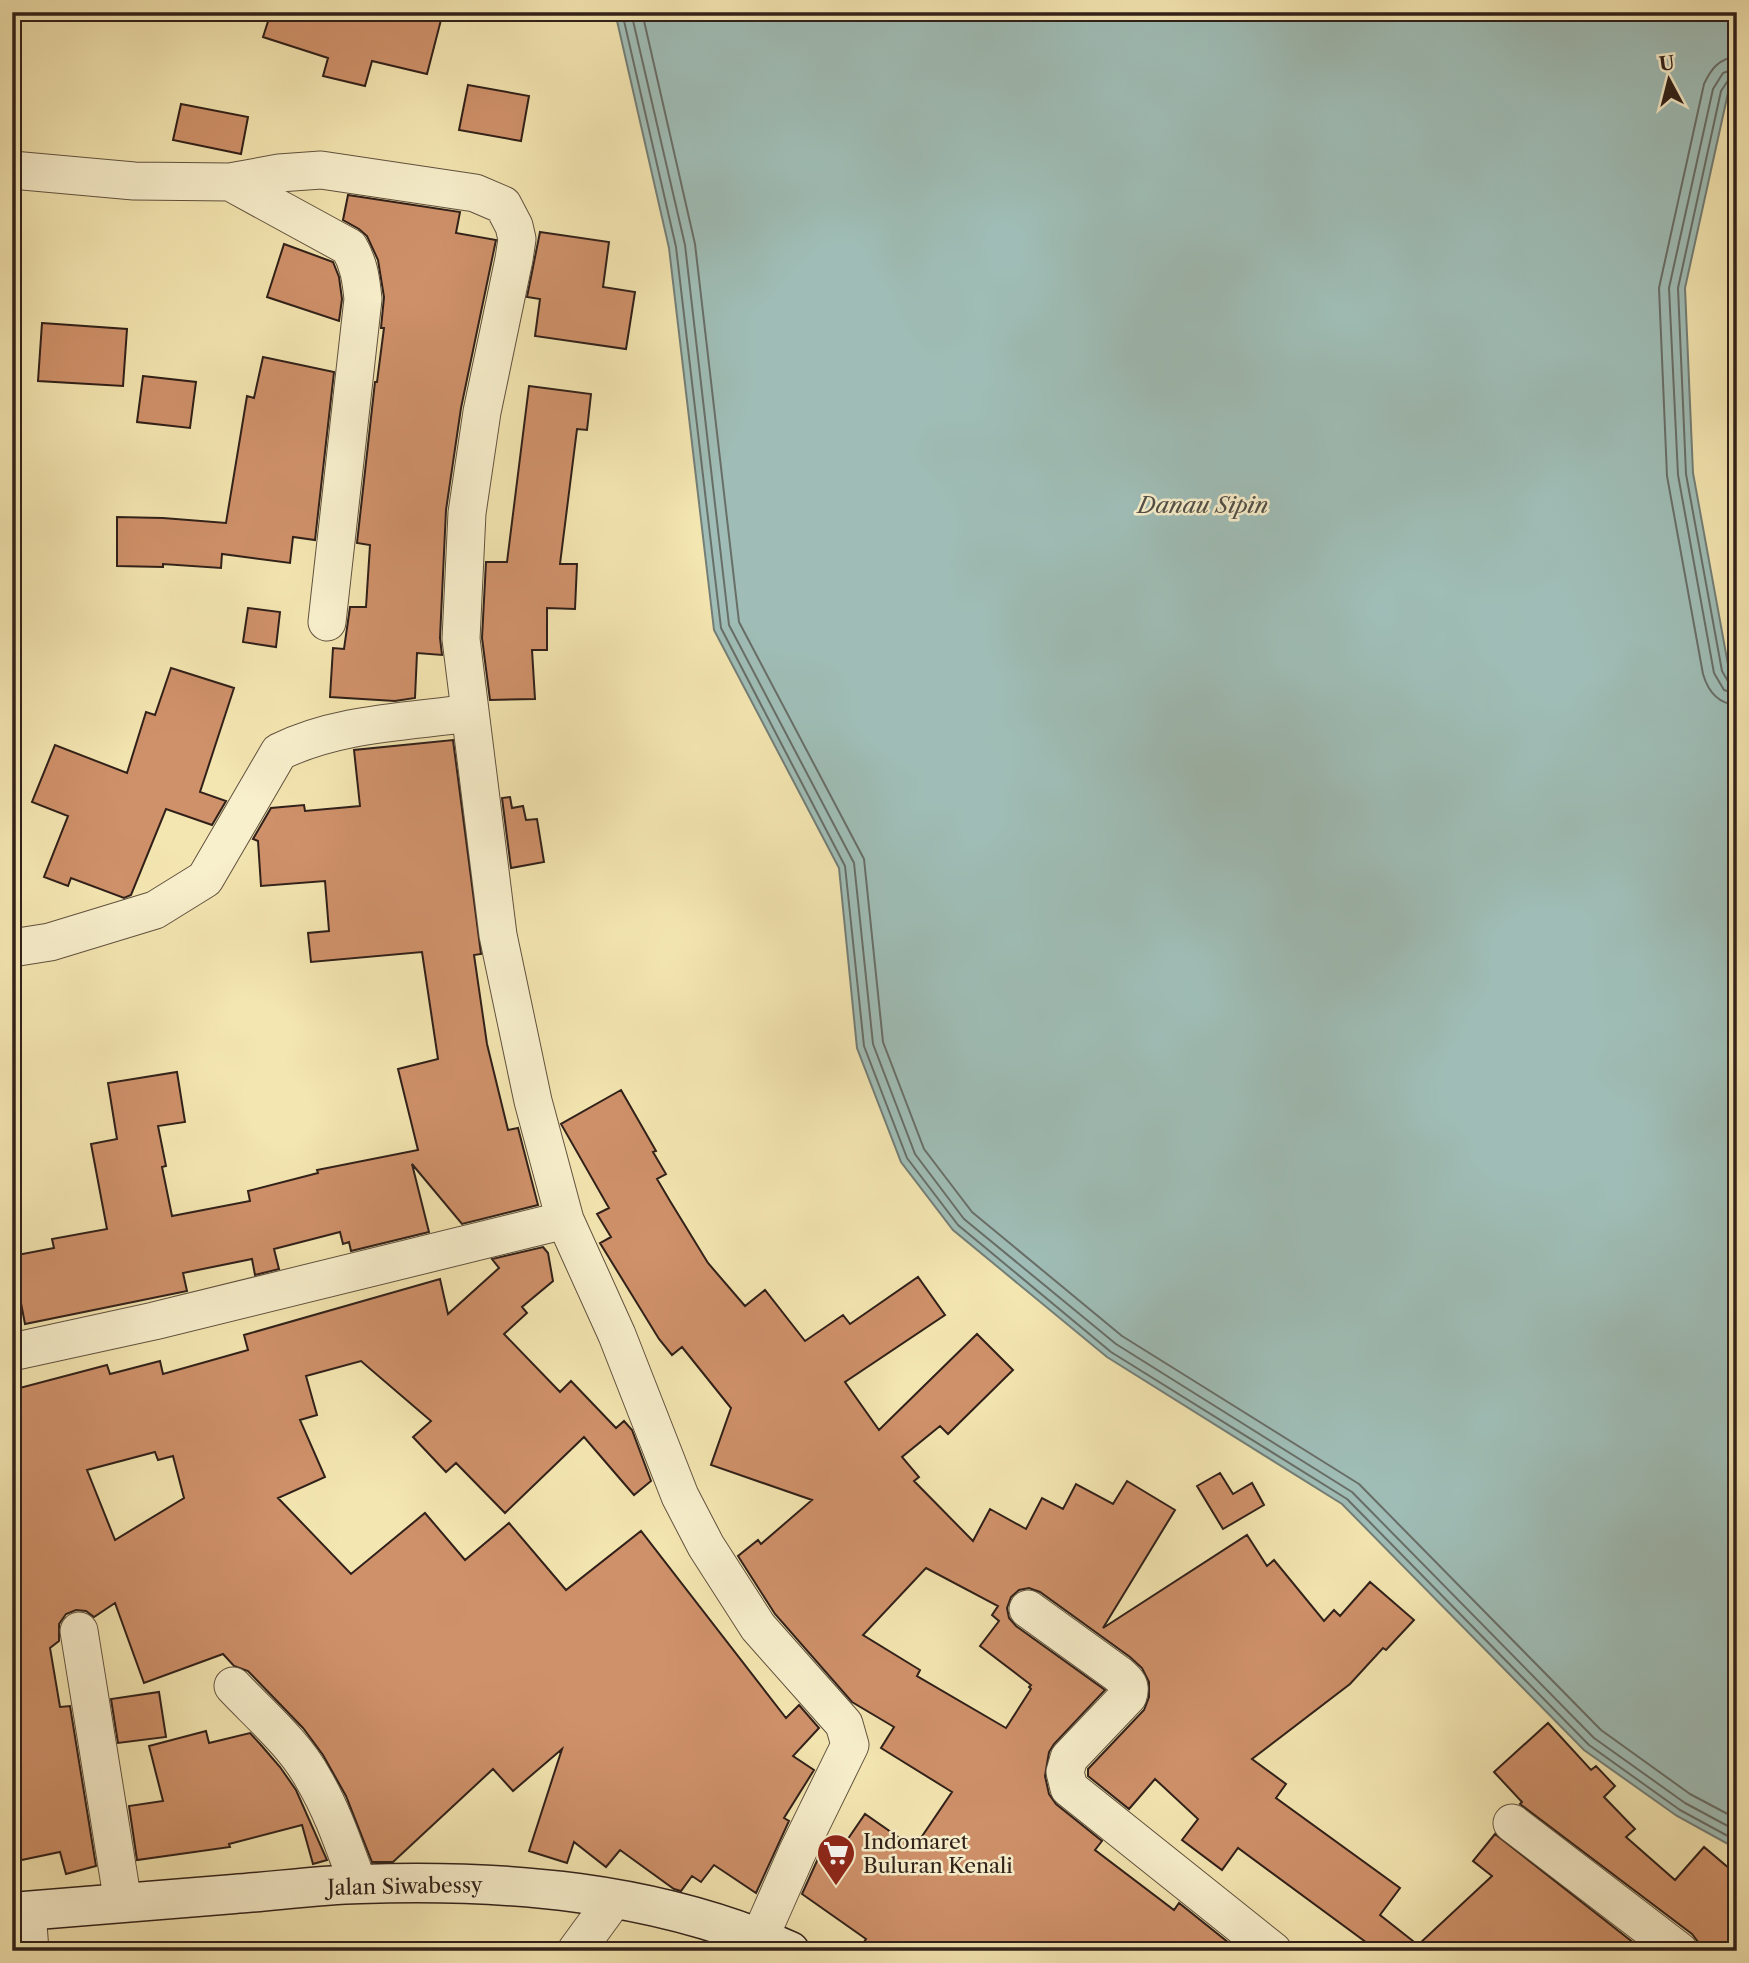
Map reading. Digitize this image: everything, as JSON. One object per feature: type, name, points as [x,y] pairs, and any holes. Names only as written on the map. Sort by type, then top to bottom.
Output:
[{"type":"main road","name":"Jalan Siwabessy","points":[[20,1912],[358,1884],[439,1883],[543,1888],[643,1902],[775,1944]]},
{"type":"street","points":[[12,170],[134,181],[230,182],[279,173],[321,170],[475,193],[503,205],[514,226],[517,239],[514,259],[482,412],[467,513],[461,639],[498,935],[533,1101],[565,1220],[617,1335],[680,1496],[706,1546],[758,1627],[845,1724],[849,1735],[850,1745],[797,1853],[775,1944]]},
{"type":"street","points":[[230,182],[349,247],[357,260],[361,277],[363,299],[327,622]]},
{"type":"street","points":[[12,948],[50,942],[155,911],[205,879],[279,752],[296,743],[332,732],[470,713]]},
{"type":"street","points":[[12,1352],[154,1321],[565,1220]]},
{"type":"street","points":[[1028,1609],[1118,1674],[1128,1683],[1130,1690],[1128,1696],[1069,1758],[1065,1772],[1069,1788],[1273,1951]]},
{"type":"street","points":[[79,1631],[123,1903]]},
{"type":"street","points":[[233,1686],[314,1778],[358,1884]]},
{"type":"street","points":[[1512,1823],[1679,1951]]},
{"type":"street","points":[[576,1951],[614,1899]]},
{"type":"street","points":[[20,1912],[30,1951]]},
{"type":"water","name":"Danau Sipin","points":[[615,12],[1737,12],[1737,79],[1728,93],[1685,288],[1693,473],[1729,670],[1737,684],[1737,1849],[1677,1816],[1584,1750],[1342,1504],[1107,1357],[953,1230],[901,1162],[857,1048],[839,868],[714,630],[669,248]]},
{"type":"building","points":[[271,12],[427,12],[442,16],[427,74],[372,61],[365,86],[323,76],[328,58],[263,37]]},
{"type":"building","points":[[468,85],[529,96],[521,141],[459,130]]},
{"type":"building","points":[[181,104],[248,117],[241,154],[173,140]]},
{"type":"building","points":[[348,195],[460,212],[456,233],[496,240],[461,408],[446,510],[440,638],[442,655],[417,653],[415,698],[395,701],[330,697],[333,648],[344,649],[350,607],[366,607],[370,545],[357,543],[375,382],[384,328],[381,328],[384,297],[378,260],[367,236],[343,220]]},
{"type":"building","points":[[540,232],[609,242],[603,287],[635,292],[626,349],[535,336],[540,299],[527,297]]},
{"type":"building","points":[[284,244],[333,262],[339,277],[342,299],[339,321],[267,297]]},
{"type":"building","points":[[42,323],[127,329],[123,386],[38,381]]},
{"type":"building","points":[[263,357],[334,372],[315,540],[293,537],[290,563],[222,554],[221,568],[163,564],[163,567],[117,566],[117,517],[226,523],[247,396],[254,398]]},
{"type":"building","points":[[143,376],[196,382],[190,428],[137,422]]},
{"type":"building","points":[[529,386],[591,394],[587,430],[577,429],[560,564],[577,564],[575,609],[547,608],[547,650],[532,650],[535,699],[490,700],[482,638],[486,562],[507,562]]},
{"type":"building","points":[[248,608],[280,612],[276,647],[243,642]]},
{"type":"building","points":[[171,668],[234,688],[200,792],[226,801],[212,825],[166,809],[131,895],[124,898],[71,878],[68,886],[44,877],[68,816],[32,802],[55,745],[127,773],[146,712],[155,715]]},
{"type":"building","points":[[453,740],[481,954],[474,955],[487,1044],[508,1130],[518,1128],[538,1205],[462,1224],[412,1164],[429,1232],[351,1251],[349,1242],[343,1244],[340,1232],[274,1249],[279,1269],[255,1275],[252,1259],[183,1273],[187,1291],[25,1324],[12,1256],[54,1248],[52,1239],[107,1229],[91,1144],[117,1139],[108,1083],[177,1072],[185,1122],[158,1126],[166,1166],[162,1167],[172,1216],[250,1201],[248,1191],[318,1173],[317,1170],[418,1150],[398,1069],[438,1059],[422,952],[311,962],[308,933],[329,931],[325,881],[261,886],[258,841],[253,839],[271,808],[304,805],[305,811],[360,806],[354,750]]},
{"type":"building","points":[[510,797],[512,808],[523,806],[526,820],[537,819],[544,862],[511,868],[502,798]]},
{"type":"building","points":[[621,1090],[666,1174],[657,1179],[708,1263],[745,1306],[765,1290],[805,1341],[843,1315],[850,1324],[918,1277],[945,1315],[845,1382],[879,1430],[977,1334],[1013,1370],[948,1434],[940,1426],[902,1457],[919,1477],[914,1481],[973,1541],[990,1509],[1026,1529],[1042,1498],[1063,1509],[1076,1484],[1113,1504],[1127,1481],[1175,1510],[1103,1628],[1247,1535],[1267,1566],[1274,1560],[1324,1621],[1334,1610],[1340,1616],[1370,1582],[1414,1620],[1386,1650],[1383,1648],[1350,1684],[1252,1759],[1286,1784],[1276,1798],[1400,1888],[1380,1915],[1418,1945],[1492,1876],[1473,1861],[1495,1834],[1644,1951],[1378,1951],[1238,1848],[1222,1870],[1182,1840],[1198,1819],[1155,1779],[1129,1809],[1088,1776],[1088,1769],[1144,1710],[1149,1697],[1149,1682],[1142,1668],[1130,1657],[1040,1592],[1029,1588],[1019,1590],[1011,1597],[1007,1608],[1009,1618],[1016,1626],[1105,1690],[1049,1752],[1045,1776],[1049,1794],[1056,1804],[1102,1841],[1095,1850],[1174,1910],[1179,1903],[1239,1951],[858,1951],[866,1939],[802,1894],[826,1841],[841,1849],[865,1814],[914,1848],[952,1792],[881,1748],[894,1727],[852,1702],[775,1614],[738,1556],[758,1540],[761,1544],[812,1500],[711,1465],[731,1408],[682,1347],[672,1355],[659,1339],[600,1243],[611,1237],[597,1214],[609,1208],[561,1124]],"holes":[[[926,1568],[998,1606],[992,1615],[999,1621],[980,1646],[1031,1685],[1006,1728],[917,1676],[920,1670],[863,1635]]]},
{"type":"building","points":[[543,1247],[548,1253],[553,1281],[522,1307],[527,1313],[504,1334],[560,1392],[571,1381],[616,1428],[624,1421],[632,1430],[651,1481],[634,1495],[584,1437],[505,1513],[456,1463],[446,1472],[413,1437],[431,1421],[361,1361],[306,1376],[317,1415],[300,1420],[325,1477],[278,1498],[351,1574],[425,1513],[465,1560],[509,1523],[566,1590],[641,1531],[786,1718],[799,1705],[819,1728],[793,1756],[814,1770],[784,1818],[789,1821],[756,1893],[714,1865],[701,1882],[692,1876],[681,1891],[674,1889],[620,1850],[606,1867],[574,1842],[567,1863],[529,1851],[562,1749],[513,1791],[493,1769],[393,1862],[372,1862],[346,1796],[323,1755],[303,1728],[248,1671],[234,1666],[223,1654],[144,1683],[115,1603],[94,1617],[86,1611],[76,1610],[66,1614],[59,1624],[59,1641],[50,1648],[60,1707],[70,1706],[96,1866],[66,1874],[60,1852],[12,1862],[12,1390],[107,1365],[110,1374],[160,1361],[163,1374],[248,1350],[244,1335],[440,1279],[448,1314],[499,1268],[492,1259]],"holes":[[[155,1452],[158,1460],[173,1456],[184,1498],[115,1540],[87,1470]]]},
{"type":"building","points":[[1220,1473],[1233,1494],[1252,1483],[1264,1505],[1223,1529],[1197,1486]]},
{"type":"building","points":[[159,1692],[166,1737],[118,1743],[111,1699]]},
{"type":"building","points":[[1548,1723],[1591,1770],[1596,1766],[1615,1786],[1604,1797],[1635,1829],[1626,1837],[1675,1880],[1704,1847],[1737,1875],[1737,1951],[1700,1951],[1692,1934],[1520,1804],[1522,1802],[1494,1772]]},
{"type":"building","points":[[206,1731],[209,1743],[250,1733],[296,1790],[327,1860],[313,1864],[302,1825],[229,1844],[230,1847],[137,1860],[129,1806],[163,1801],[149,1746]]},
{"type":"place","name":"Indomaret Buluran Kenali","points":[[836,1887]]}]
